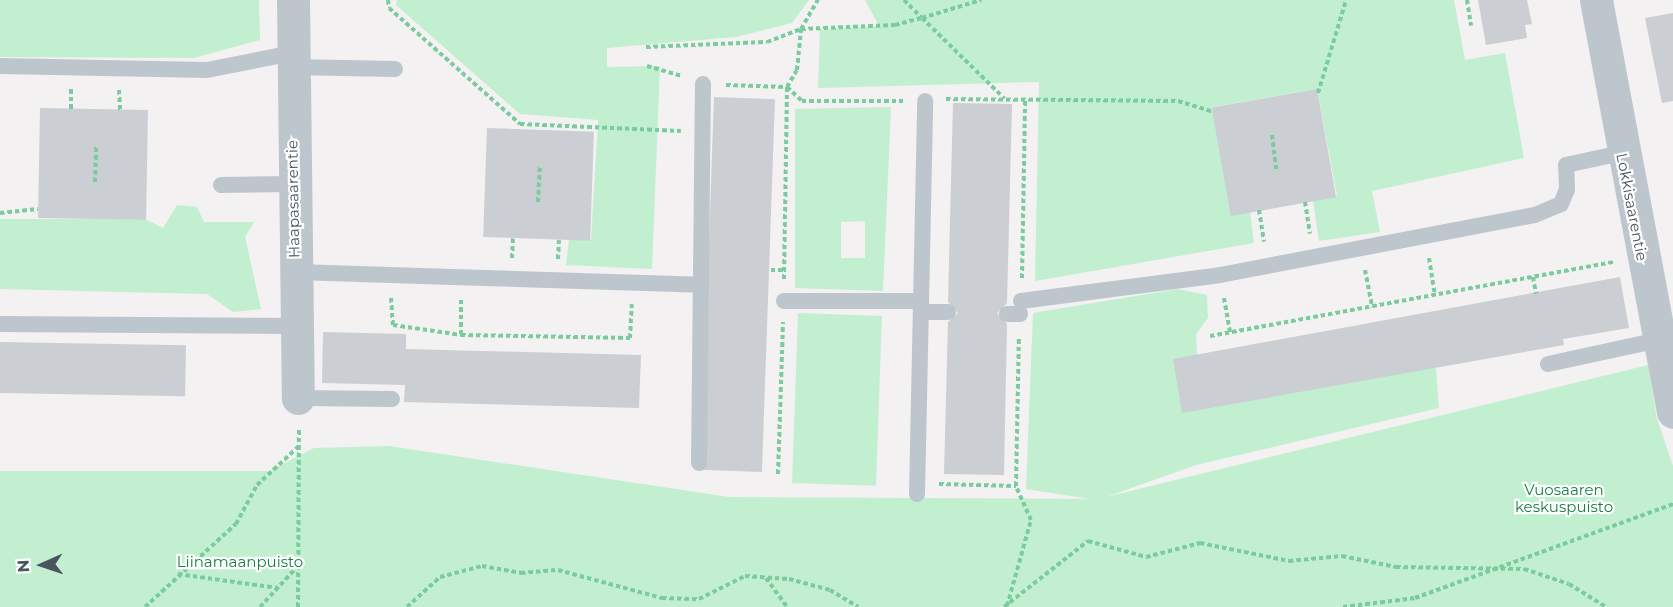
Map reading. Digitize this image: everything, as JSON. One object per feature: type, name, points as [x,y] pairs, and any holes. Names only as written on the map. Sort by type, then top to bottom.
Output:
[{"type":"street","name":"Haapasaarentie","points":[[293,0],[292,184],[298,398]]},
{"type":"street","name":"Lokkisaarentie","points":[[1596,0],[1622,153],[1673,412]]},
{"type":"lane","points":[[0,66],[207,70],[292,60],[395,69]]},
{"type":"lane","points":[[699,463],[703,84]]},
{"type":"lane","points":[[917,494],[926,101]]},
{"type":"lane","points":[[1016,310],[1313,258],[1535,215],[1561,204],[1567,189],[1566,165],[1622,153]]},
{"type":"lane","points":[[220,185],[292,184]]},
{"type":"lane","points":[[295,272],[389,272],[701,285]]},
{"type":"lane","points":[[784,302],[921,307],[948,312]]},
{"type":"lane","points":[[0,324],[295,326]]},
{"type":"lane","points":[[1548,364],[1659,340]]},
{"type":"lane","points":[[298,398],[392,399]]},
{"type":"path","points":[[388,0],[389,8],[520,124],[540,128],[702,132]]},
{"type":"path","points":[[787,87],[797,70],[801,29],[818,0]]},
{"type":"path","points":[[904,0],[1005,99]]},
{"type":"path","points":[[646,47],[767,42],[801,29],[888,26],[981,0]]},
{"type":"path","points":[[1318,93],[1339,12],[1346,0]]},
{"type":"path","points":[[1467,0],[1471,26]]},
{"type":"path","points":[[646,66],[703,84],[787,87],[802,101],[1005,99],[1178,101],[1213,112]]},
{"type":"path","points":[[1272,135],[1276,170]]},
{"type":"path","points":[[95,182],[96,147]]},
{"type":"path","points":[[538,202],[540,167]]},
{"type":"path","points":[[1305,202],[1313,258]]},
{"type":"path","points":[[0,213],[38,209]]},
{"type":"path","points":[[1259,210],[1268,266]]},
{"type":"path","points":[[1426,237],[1435,296]]},
{"type":"path","points":[[1361,249],[1372,307]]},
{"type":"path","points":[[1210,336],[1642,257]]},
{"type":"path","points":[[771,270],[784,270]]},
{"type":"path","points":[[389,272],[393,326],[461,335],[630,338],[633,282]]},
{"type":"path","points":[[461,275],[461,335]]},
{"type":"path","points":[[1220,275],[1230,333]]},
{"type":"path","points":[[1533,277],[1536,294]]},
{"type":"path","points":[[298,398],[298,607]]},
{"type":"path","points":[[145,607],[177,574],[236,524],[257,485],[299,446]]},
{"type":"path","points":[[1006,607],[1031,520],[1016,486]]},
{"type":"path","points":[[1343,607],[1415,598],[1673,504]]},
{"type":"path","points":[[1006,607],[1088,541],[1146,557],[1200,543],[1289,561],[1342,556],[1396,567],[1524,569],[1569,584],[1606,607]]},
{"type":"path","points":[[260,607],[298,566]]},
{"type":"path","points":[[407,607],[440,577],[482,566],[521,573],[558,570],[662,598],[699,599],[745,576],[766,578],[830,590],[858,607]]},
{"type":"path","points":[[177,574],[278,588]]},
{"type":"path","points":[[766,578],[787,607]]},
{"type":"green space","points":[[0,0],[259,0],[260,40],[194,58],[0,57]]},
{"type":"green space","points":[[397,0],[809,0],[792,23],[735,37],[607,48],[607,67],[660,66],[652,269],[566,265],[569,240],[591,240],[598,120],[520,114],[396,5]]},
{"type":"green space","points":[[865,0],[1454,0],[1465,60],[1505,53],[1524,158],[1372,191],[1380,232],[1319,241],[1313,201],[1337,196],[1317,89],[1212,107],[1231,215],[1250,212],[1254,243],[1035,281],[1039,82],[818,88],[820,30],[879,26]]},
{"type":"green space","points":[[891,107],[883,291],[795,288],[795,109]],"holes":[[[865,221],[865,258],[841,258],[841,222]]]},
{"type":"green space","points":[[177,205],[197,207],[204,222],[254,222],[245,237],[261,309],[233,312],[207,294],[0,289],[0,219],[145,219],[163,228]]},
{"type":"green space","name":"Vuosaaren keskuspuisto","points":[[1178,289],[1207,295],[1208,318],[1196,334],[1197,355],[1436,368],[1439,408],[1196,465],[1106,497],[1648,365],[1657,419],[1673,466],[1673,607],[0,607],[0,471],[269,471],[314,448],[389,446],[729,497],[1090,499],[1026,489],[1033,313]]},
{"type":"green space","points":[[798,313],[882,316],[876,486],[792,483]]},
{"type":"building","points":[[1478,0],[1527,0],[1532,24],[1525,25],[1527,38],[1486,45]]},
{"type":"building","points":[[1673,13],[1673,101],[1662,103],[1645,18]]},
{"type":"building","points":[[1317,89],[1336,197],[1231,216],[1212,108]]},
{"type":"building","points":[[714,97],[775,99],[762,472],[701,470]]},
{"type":"building","points":[[953,103],[1012,104],[1007,303],[997,313],[1007,324],[1004,475],[944,474],[948,322],[958,313],[948,302]]},
{"type":"building","points":[[40,108],[148,110],[146,220],[38,218]]},
{"type":"building","points":[[487,128],[594,132],[590,241],[483,237]]},
{"type":"building","points":[[1620,277],[1629,328],[1563,339],[1564,345],[1182,413],[1173,359]]},
{"type":"building","points":[[323,332],[406,334],[406,349],[641,355],[639,408],[404,402],[405,385],[322,383]]},
{"type":"building","points":[[0,342],[186,345],[185,396],[0,393]]},
{"type":"park label","name":"Liinamaanpuisto","points":[[240,562]]}]
